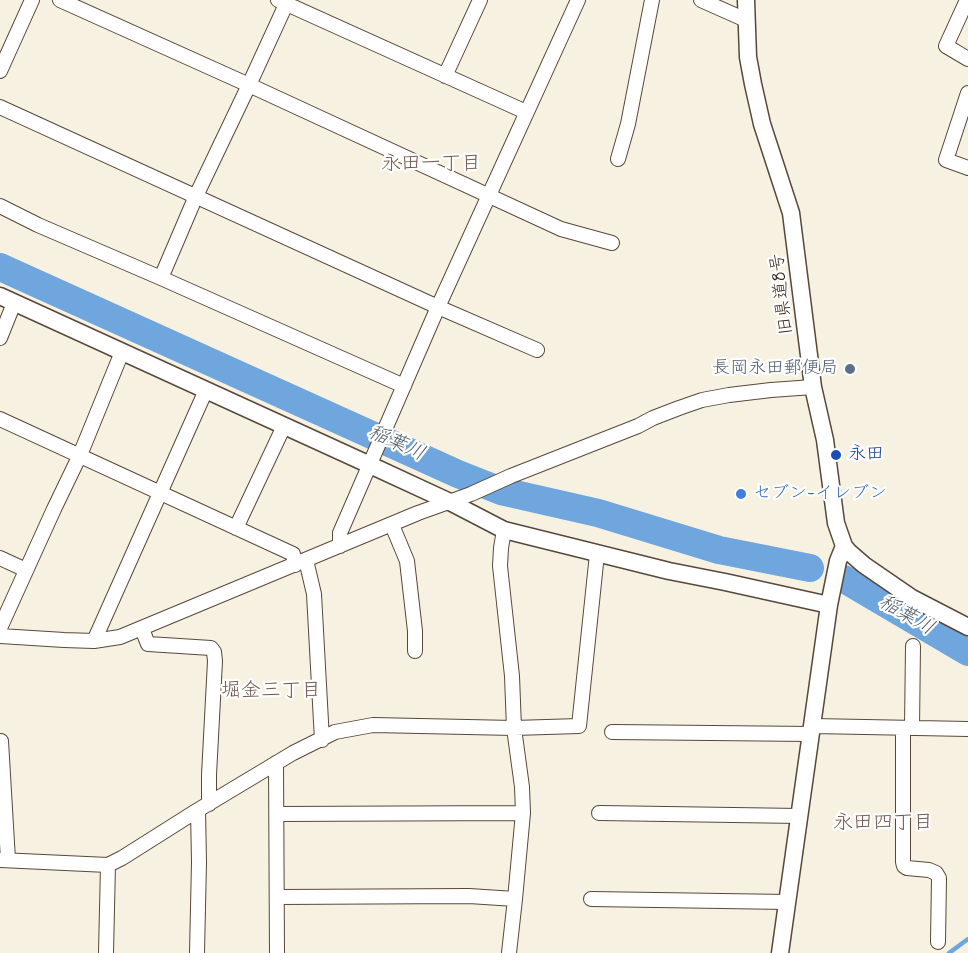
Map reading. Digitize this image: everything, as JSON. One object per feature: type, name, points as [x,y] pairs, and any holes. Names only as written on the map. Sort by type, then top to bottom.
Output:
[{"type":"street","points":[[0,71],[32,0]]},
{"type":"street","points":[[60,0],[561,229],[612,243]]},
{"type":"street","points":[[445,76],[480,0]]},
{"type":"street","points":[[340,546],[340,533],[438,307],[578,0]]},
{"type":"street","points":[[618,159],[628,124],[652,0]]},
{"type":"street","points":[[701,0],[746,20]]},
{"type":"street","name":"旧県道8号","points":[[746,0],[748,57],[762,124],[791,213],[813,387],[825,440],[836,523],[844,546]]},
{"type":"street","points":[[967,0],[946,46],[968,59]]},
{"type":"street","points":[[161,278],[196,196],[249,85],[284,1],[526,112]]},
{"type":"street","points":[[968,93],[946,160],[968,168]]},
{"type":"street","points":[[0,107],[537,350]]},
{"type":"street","points":[[0,206],[38,225],[404,386]]},
{"type":"street","points":[[0,338],[7,300],[450,502],[504,530],[669,571],[829,605]]},
{"type":"street","points":[[0,628],[80,455],[122,352]]},
{"type":"street","points":[[0,636],[64,640],[120,637],[678,408],[702,400],[740,393],[813,387]]},
{"type":"street","points":[[94,640],[206,390]]},
{"type":"street","points":[[0,419],[293,554],[300,562],[314,594],[321,740]]},
{"type":"street","points":[[236,528],[284,426]]},
{"type":"street","points":[[392,525],[407,561],[415,651]]},
{"type":"street","points":[[504,530],[500,566],[523,813],[509,953]]},
{"type":"street","points":[[780,953],[829,605],[838,561],[844,546],[864,565],[912,598],[968,627]]},
{"type":"street","points":[[0,741],[4,860],[108,865],[293,753],[335,732],[373,725],[514,728],[579,726],[597,554]]},
{"type":"street","points":[[0,558],[26,570]]},
{"type":"street","points":[[142,629],[148,644],[210,648],[214,652],[209,775],[199,862],[197,953]]},
{"type":"street","points":[[913,646],[907,728],[903,862],[907,868],[929,870],[936,873],[939,878],[938,942]]},
{"type":"street","points":[[612,732],[968,729]]},
{"type":"street","points":[[276,763],[277,953]]},
{"type":"street","points":[[277,814],[523,813]]},
{"type":"street","points":[[598,813],[800,816]]},
{"type":"street","points":[[106,953],[108,865]]},
{"type":"street","points":[[277,897],[469,896],[515,899]]},
{"type":"street","points":[[591,899],[787,902]]},
{"type":"waterway","name":"稲葉川","points":[[0,267],[458,474],[501,491],[598,513],[719,550],[810,568]]},
{"type":"waterway","name":"稲葉川","points":[[844,579],[968,652]]},
{"type":"waterway","points":[[949,953],[968,939]]},
{"type":"place","name":"長岡永田郵便局","points":[[850,369]]},
{"type":"place","name":"永田","points":[[836,455]]},
{"type":"place","name":"セブン-イレブン","points":[[741,494]]},
{"type":"district","name":"永田一丁目","points":[[431,165]]},
{"type":"district","name":"堀金三丁目","points":[[271,692]]},
{"type":"district","name":"永田四丁目","points":[[883,824]]}]
